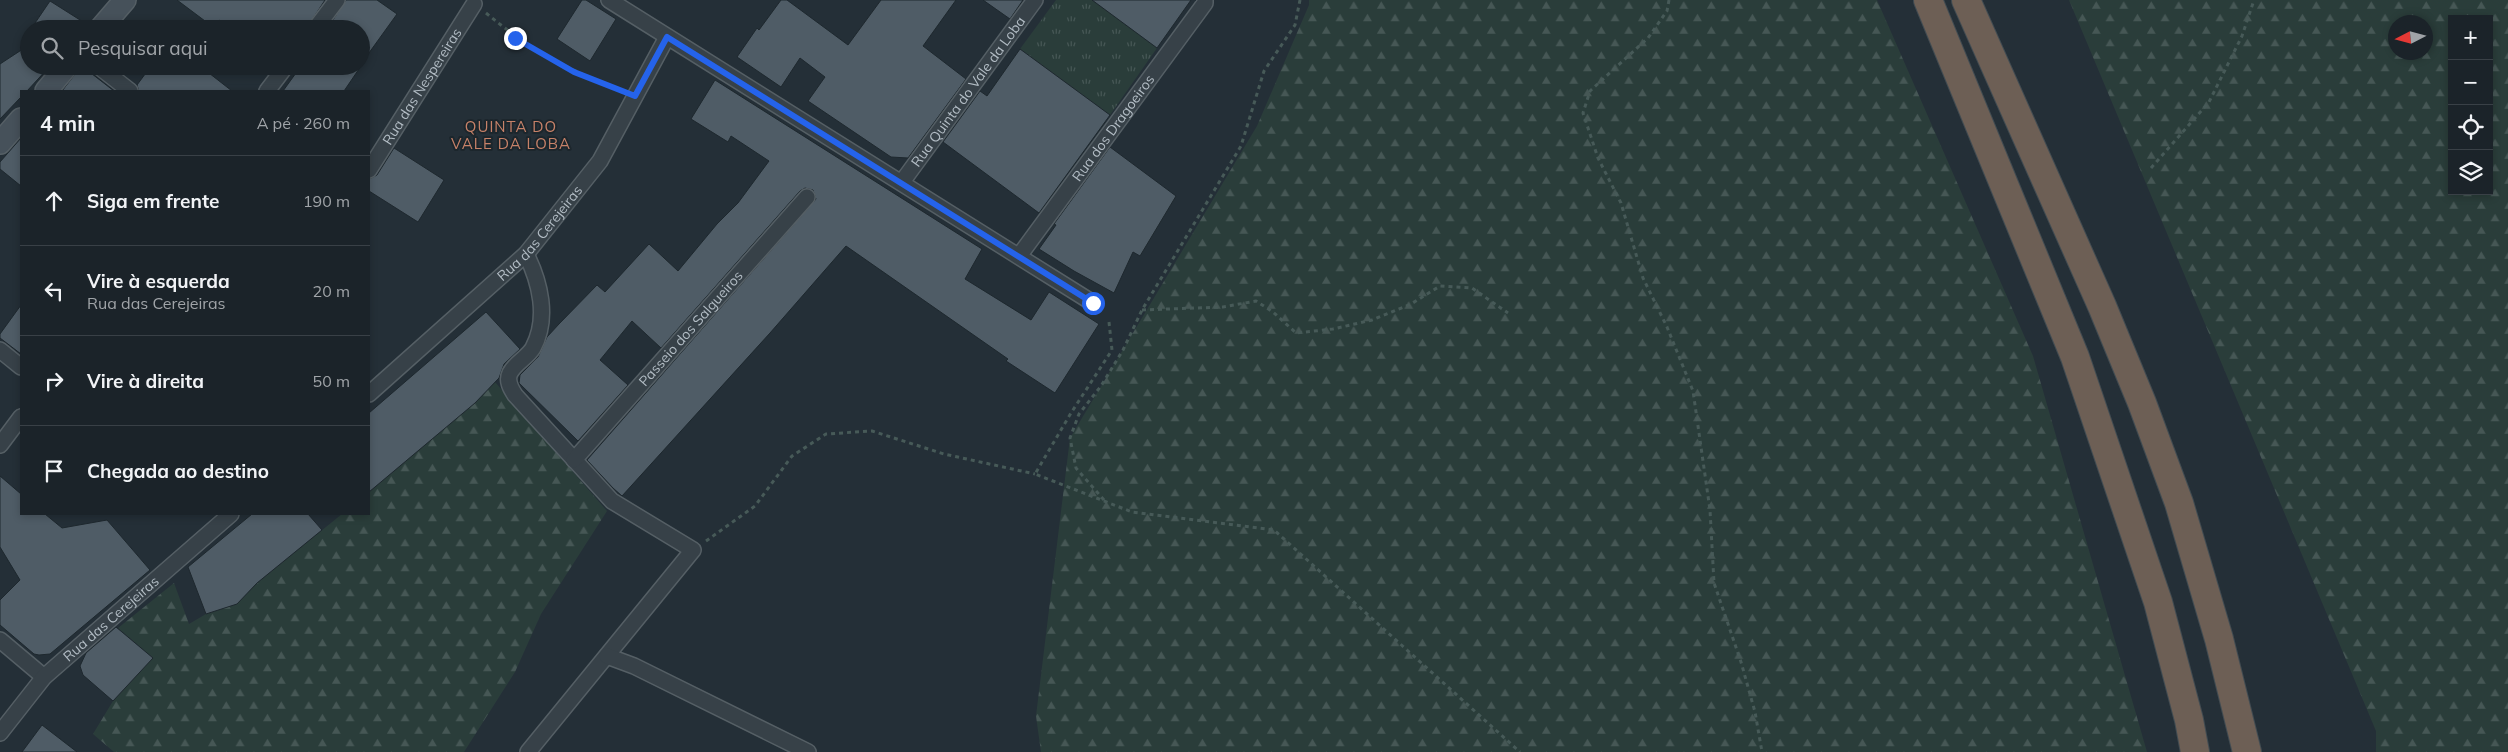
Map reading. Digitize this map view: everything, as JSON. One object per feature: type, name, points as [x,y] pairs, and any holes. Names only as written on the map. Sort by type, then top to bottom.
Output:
[{"type":"highway","points":[[1928,0],[2078,366],[2158,602],[2189,720],[2195,752]]},
{"type":"highway","points":[[1966,0],[2102,306],[2142,403],[2179,502],[2219,639],[2247,752]]},
{"type":"highway","points":[[2237,717],[2242,752]]},
{"type":"street","points":[[108,20],[125,0]]},
{"type":"street","points":[[322,20],[337,0]]},
{"type":"street","points":[[609,0],[1093,303]]},
{"type":"street","name":"Rua Quinta do Vale da Loba","points":[[902,182],[1035,0]]},
{"type":"street","name":"Rua dos Dragoeiros","points":[[1019,256],[1205,3],[1205,0]]},
{"type":"street","name":"Rua das Nespereiras","points":[[370,168],[474,4]]},
{"type":"street","name":"Rua das Cerejeiras","points":[[370,393],[526,254],[600,161],[667,37]]},
{"type":"street","points":[[47,90],[59,75]]},
{"type":"street","points":[[110,75],[129,90]]},
{"type":"street","points":[[268,90],[279,75]]},
{"type":"street","points":[[0,143],[20,120]]},
{"type":"street","name":"Passeio dos Salgueiros","points":[[574,460],[807,198]]},
{"type":"street","points":[[526,254],[539,286],[541,316],[533,348],[510,373],[508,380],[515,395],[612,501],[693,550],[528,752]]},
{"type":"street","points":[[0,350],[20,365]]},
{"type":"street","points":[[0,445],[20,418]]},
{"type":"street","name":"Rua das Cerejeiras","points":[[0,733],[44,678],[230,515]]},
{"type":"street","points":[[0,640],[44,678]]},
{"type":"street","points":[[607,656],[634,666],[808,752]]},
{"type":"path","points":[[1105,502],[1076,468],[1070,438],[1079,414],[1101,386],[1142,310],[1241,146],[1264,71],[1295,25],[1300,0]]},
{"type":"path","points":[[1669,0],[1667,11],[1648,38],[1590,91],[1583,113],[1598,158],[1621,203],[1643,278],[1667,327],[1693,391],[1710,510],[1714,583],[1741,662],[1755,712],[1762,752]]},
{"type":"path","points":[[2151,168],[2209,102],[2242,36],[2254,0]]},
{"type":"path","points":[[474,4],[515,38],[574,72],[635,96]]},
{"type":"path","points":[[1142,310],[1213,308],[1256,301],[1273,312],[1296,333],[1334,329],[1372,320],[1411,304],[1440,286],[1472,288],[1508,313]]},
{"type":"path","points":[[1035,474],[1071,413],[1112,350],[1108,322]]},
{"type":"path","points":[[693,550],[755,506],[792,456],[826,434],[872,431],[944,454],[1035,474],[1132,512],[1274,530],[1520,752]]},
{"type":"green space","points":[[1056,0],[1092,0],[1157,48],[1110,115],[1020,49]]},
{"type":"green space","points":[[1309,0],[1877,0],[2033,356],[2147,752],[1041,752],[1036,716],[1070,438],[1257,126],[1309,5]]},
{"type":"green space","points":[[2069,0],[2508,0],[2508,752],[2376,752],[2376,731]]},
{"type":"green space","points":[[495,382],[607,511],[541,614],[515,672],[464,752],[114,752],[93,734],[113,701],[153,658],[118,628],[174,583],[189,624],[206,614],[237,604],[257,583],[341,515],[370,515],[370,491],[459,416]]},
{"type":"building","points":[[177,0],[325,0],[312,20],[204,20]]},
{"type":"building","points":[[346,0],[377,0],[397,14],[370,52],[370,20],[333,20]]},
{"type":"building","points":[[582,0],[586,0],[616,19],[590,61],[557,39]]},
{"type":"building","points":[[781,0],[787,0],[848,45],[881,0],[956,0],[923,46],[966,79],[908,158],[891,157],[808,101],[825,77],[800,58],[781,87],[737,57],[757,28],[759,30]]},
{"type":"building","points":[[983,0],[1023,0],[1010,19]]},
{"type":"building","points":[[1092,0],[1191,0],[1157,48]]},
{"type":"building","points":[[50,1],[80,20],[37,20]]},
{"type":"building","points":[[1020,49],[1110,115],[1039,213],[943,142],[980,91],[987,96]]},
{"type":"building","points":[[20,51],[20,75],[42,75],[28,90],[20,90],[20,98],[0,119],[0,64]]},
{"type":"building","points":[[74,75],[93,75],[113,90],[63,90]]},
{"type":"building","points":[[144,75],[212,75],[231,90],[139,90],[137,85]]},
{"type":"building","points":[[295,75],[355,75],[345,90],[284,90]]},
{"type":"building","points":[[715,80],[982,249],[965,279],[1031,320],[1049,292],[1099,324],[1055,393],[1006,361],[1008,359],[846,246],[622,496],[613,488],[587,460],[816,199],[813,190],[805,188],[800,191],[661,348],[632,321],[600,360],[628,385],[578,441],[519,383],[520,375],[538,357],[547,337],[559,324],[597,285],[605,292],[649,244],[678,271],[717,224],[738,203],[769,161],[731,136],[728,142],[691,119]]},
{"type":"building","points":[[20,139],[20,185],[0,169],[0,162]]},
{"type":"building","points":[[1110,147],[1176,196],[1140,256],[1133,252],[1114,293],[1039,249],[1056,225],[1054,224]]},
{"type":"building","points":[[394,148],[444,180],[418,222],[370,192],[370,178],[377,175]]},
{"type":"building","points":[[20,306],[20,353],[0,338],[0,334]]},
{"type":"building","points":[[486,312],[520,349],[504,364],[499,378],[475,403],[370,491],[370,412]]},
{"type":"building","points":[[0,476],[20,493],[20,515],[46,515],[62,528],[107,520],[150,570],[50,654],[39,655],[34,654],[0,625],[0,600],[20,580],[0,547]]},
{"type":"building","points":[[251,515],[309,515],[322,530],[257,583],[237,604],[206,614],[188,567]]},
{"type":"building","points":[[116,627],[153,658],[113,701],[83,675],[80,666],[86,653]]},
{"type":"building","points":[[42,725],[77,752],[22,752]]},
{"type":"district","name":"QUINTA DO VALE DA LOBA","points":[[511,134]]},
{"type":"route","points":[[515,38],[574,72],[635,96],[667,37],[1093,303]]}]
